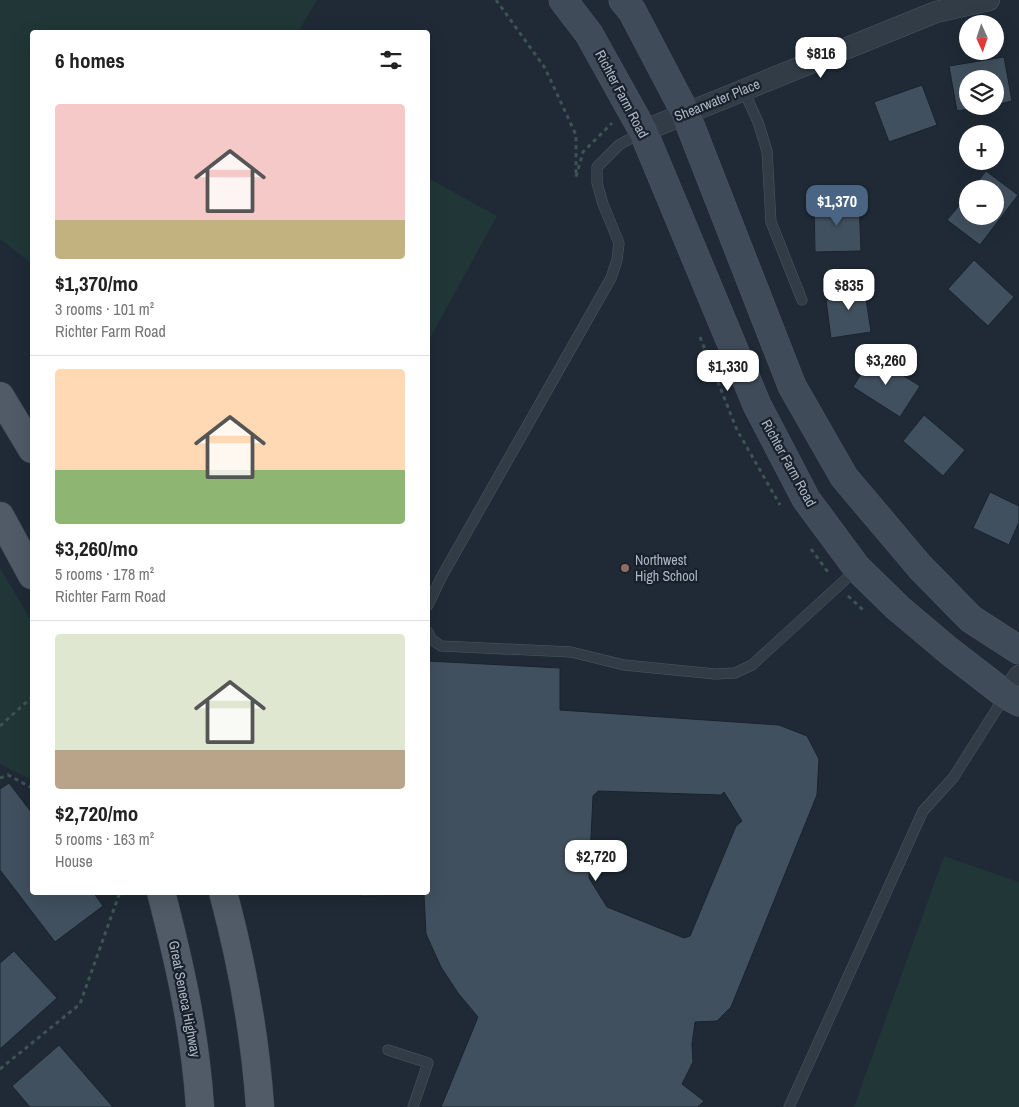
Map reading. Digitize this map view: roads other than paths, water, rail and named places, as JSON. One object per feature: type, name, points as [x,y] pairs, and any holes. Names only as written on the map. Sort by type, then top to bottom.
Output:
[{"type":"main road","name":"Richter Farm Road","points":[[563,0],[589,34],[643,131],[757,405],[806,499],[857,568],[949,651],[1015,691]]},
{"type":"main road","points":[[623,0],[632,11],[685,112],[792,386],[844,477],[920,567],[971,619],[1019,650]]},
{"type":"main road","points":[[0,396],[30,446]]},
{"type":"main road","points":[[0,516],[30,571]]},
{"type":"main road","name":"Great Seneca Highway","points":[[162,895],[178,958],[196,1050],[200,1107]]},
{"type":"main road","points":[[225,895],[237,945],[250,1018],[256,1055],[260,1107]]},
{"type":"street","name":"Shearwater Place","points":[[643,131],[685,112],[743,90],[934,6],[989,0]]},
{"type":"lane","points":[[743,90],[758,122],[767,152],[772,222],[802,300]]},
{"type":"lane","points":[[430,601],[442,576],[611,278],[617,260],[619,243],[603,204],[597,183],[597,167],[619,145],[643,131]]},
{"type":"lane","points":[[430,636],[441,646],[571,652],[624,665],[715,674],[735,673],[752,665],[857,568]]},
{"type":"lane","points":[[789,1107],[923,811],[953,778],[1015,691]]},
{"type":"lane","points":[[388,1050],[428,1063],[413,1107]]},
{"type":"place","name":"Northwest High School","points":[[625,568]]}]
